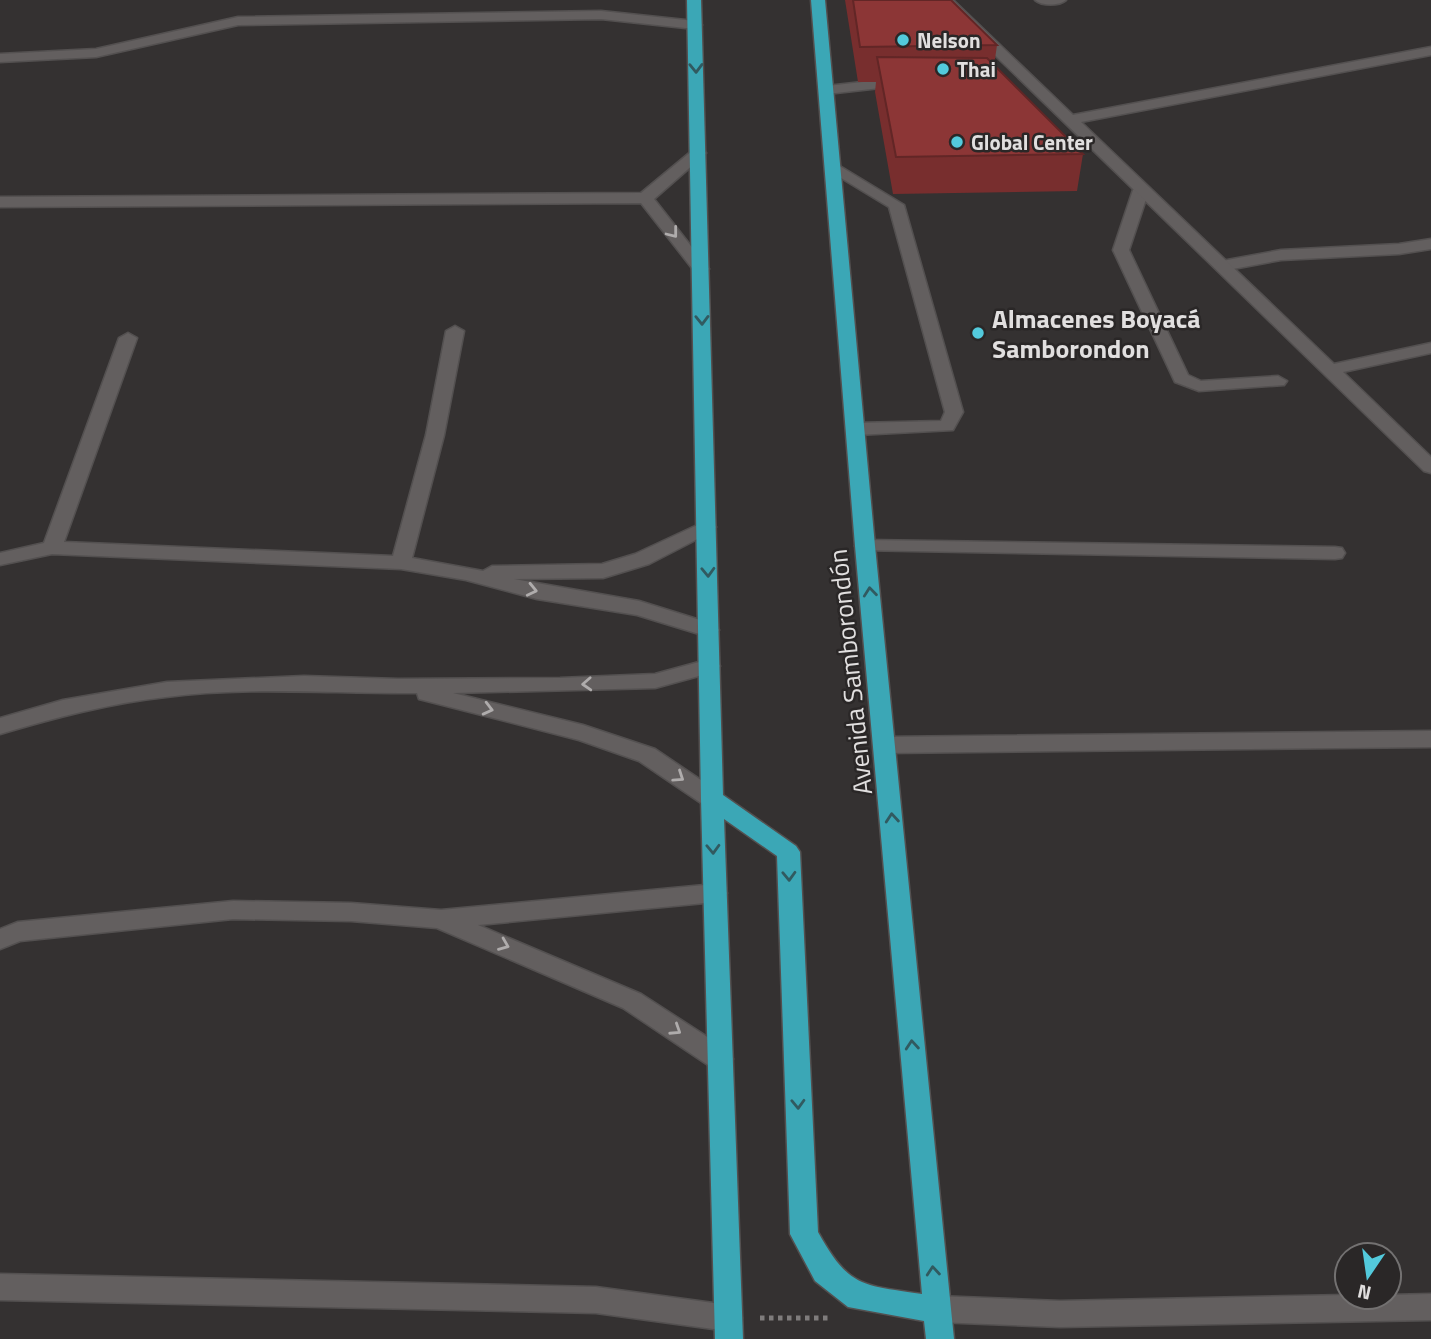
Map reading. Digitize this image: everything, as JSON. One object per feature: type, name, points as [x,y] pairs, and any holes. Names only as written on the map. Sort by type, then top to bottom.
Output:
[{"type":"highway","points":[[694,0],[712,799],[729,1328]]},
{"type":"highway","name":"Avenida Samborondón","points":[[818,0],[865,546],[940,1339]]},
{"type":"highway","points":[[712,799],[788,852],[804,1234],[825,1272],[858,1298],[936,1309]]},
{"type":"street","points":[[945,0],[1431,467]]},
{"type":"street","points":[[1042,0],[1059,0]]},
{"type":"street","points":[[0,58],[75,56],[144,43],[197,27],[238,21],[659,15],[695,25]]},
{"type":"street","points":[[827,90],[884,84],[890,77],[890,51]]},
{"type":"street","points":[[1070,120],[1431,51]]},
{"type":"street","points":[[0,202],[645,198],[698,153]]},
{"type":"street","points":[[833,167],[896,205],[954,412],[947,426],[857,429]]},
{"type":"street","points":[[1141,190],[1121,250],[1181,378],[1199,386],[1278,381]]},
{"type":"street","points":[[645,198],[701,269]]},
{"type":"street","points":[[1222,266],[1281,255],[1399,249],[1431,244]]},
{"type":"street","points":[[401,563],[435,435],[455,331]]},
{"type":"street","points":[[52,548],[128,338]]},
{"type":"street","points":[[1330,370],[1431,348]]},
{"type":"street","points":[[466,573],[603,571],[642,559],[706,527]]},
{"type":"street","points":[[865,546],[1335,553]]},
{"type":"street","points":[[0,559],[52,548],[401,563],[466,573],[537,592],[639,608],[709,630]]},
{"type":"street","points":[[0,726],[63,708],[167,690],[304,683],[398,686],[560,685],[655,681],[710,666]]},
{"type":"street","points":[[398,686],[583,733],[647,755],[712,799]]},
{"type":"street","points":[[885,745],[1431,739]]},
{"type":"street","points":[[0,939],[18,932],[233,910],[351,912],[441,919],[715,893]]},
{"type":"street","points":[[441,919],[632,1001],[720,1059]]},
{"type":"street","points":[[0,1287],[596,1300],[729,1328]]},
{"type":"street","points":[[936,1309],[1060,1314],[1431,1307]]},
{"type":"building","points":[[853,0],[951,0],[997,45],[860,47]]},
{"type":"building","points":[[877,57],[987,58],[1083,154],[896,157]]},
{"type":"place","name":"Nelson","points":[[903,40]]},
{"type":"place","name":"Thai","points":[[943,69]]},
{"type":"place","name":"Global Center","points":[[957,142]]},
{"type":"place","name":"Almacenes Boyacá Samborondon","points":[[978,333]]}]
